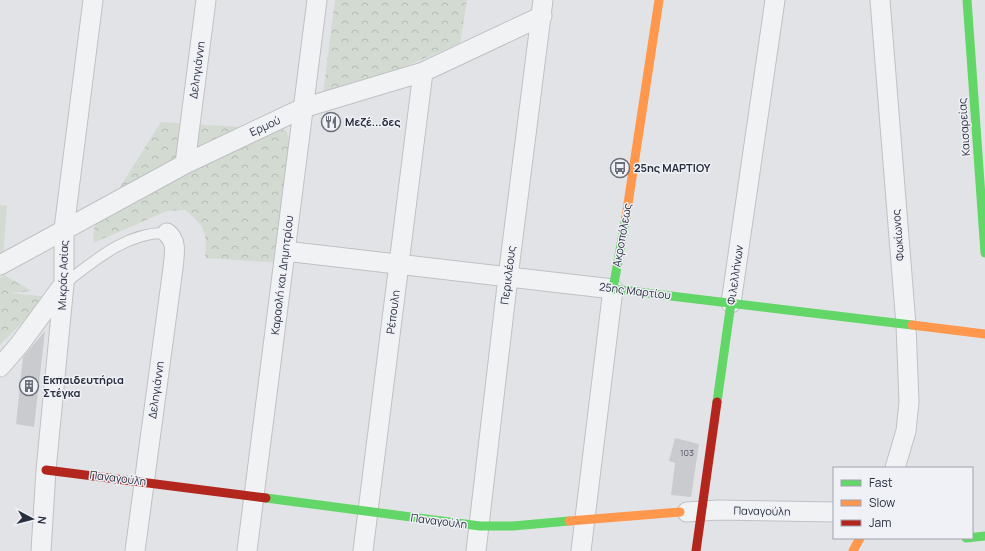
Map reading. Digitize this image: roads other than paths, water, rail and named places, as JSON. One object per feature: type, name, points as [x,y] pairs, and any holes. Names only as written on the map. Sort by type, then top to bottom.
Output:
[{"type":"street","name":"Μικράς Ασίας","points":[[41,551],[46,470],[64,284],[64,229],[93,0]]},
{"type":"street","name":"Δεληγιάννη","points":[[185,164],[206,0]]},
{"type":"street","name":"Καραολή και Δημητρίου","points":[[246,551],[317,0]]},
{"type":"street","name":"Ακροπόλεως","points":[[581,551],[612,289],[634,169],[659,0]]},
{"type":"street","name":"Φιλελλήνων","points":[[696,551],[710,511],[731,303],[775,0]]},
{"type":"street","name":"Φωκίωνος","points":[[880,0],[906,325],[909,402],[906,431],[895,467]]},
{"type":"street","name":"Καισαρείας","points":[[967,0],[985,253]]},
{"type":"street","name":"Ερμού","points":[[0,265],[185,164],[304,108],[423,72],[543,8]]},
{"type":"street","name":"Περικλέους","points":[[476,551],[508,277],[543,8]]},
{"type":"street","name":"Ρέπουλη","points":[[363,551],[423,72]]},
{"type":"street","name":"Δεληγιάννη","points":[[135,551],[143,482],[173,268],[175,245],[173,237],[167,233]]},
{"type":"street","name":"25ης Μαρτίου","points":[[285,251],[985,334]]},
{"type":"street","points":[[0,367],[19,346],[64,284]]},
{"type":"street","name":"Παναγούλη","points":[[46,470],[480,526],[513,526],[680,512],[833,512]]},
{"type":"street","points":[[973,537],[985,536]]},
{"type":"street","points":[[853,551],[859,539]]},
{"type":"lane","points":[[64,284],[101,256],[131,240],[157,232],[167,233]]},
{"type":"place","name":"Μεζέ...δες","points":[[331,122]]},
{"type":"place","name":"25ης ΜΑΡΤΙΟΥ","points":[[620,168]]},
{"type":"place","name":"Εκπαιδευτήρια Στέγκα","points":[[29,386]]}]
